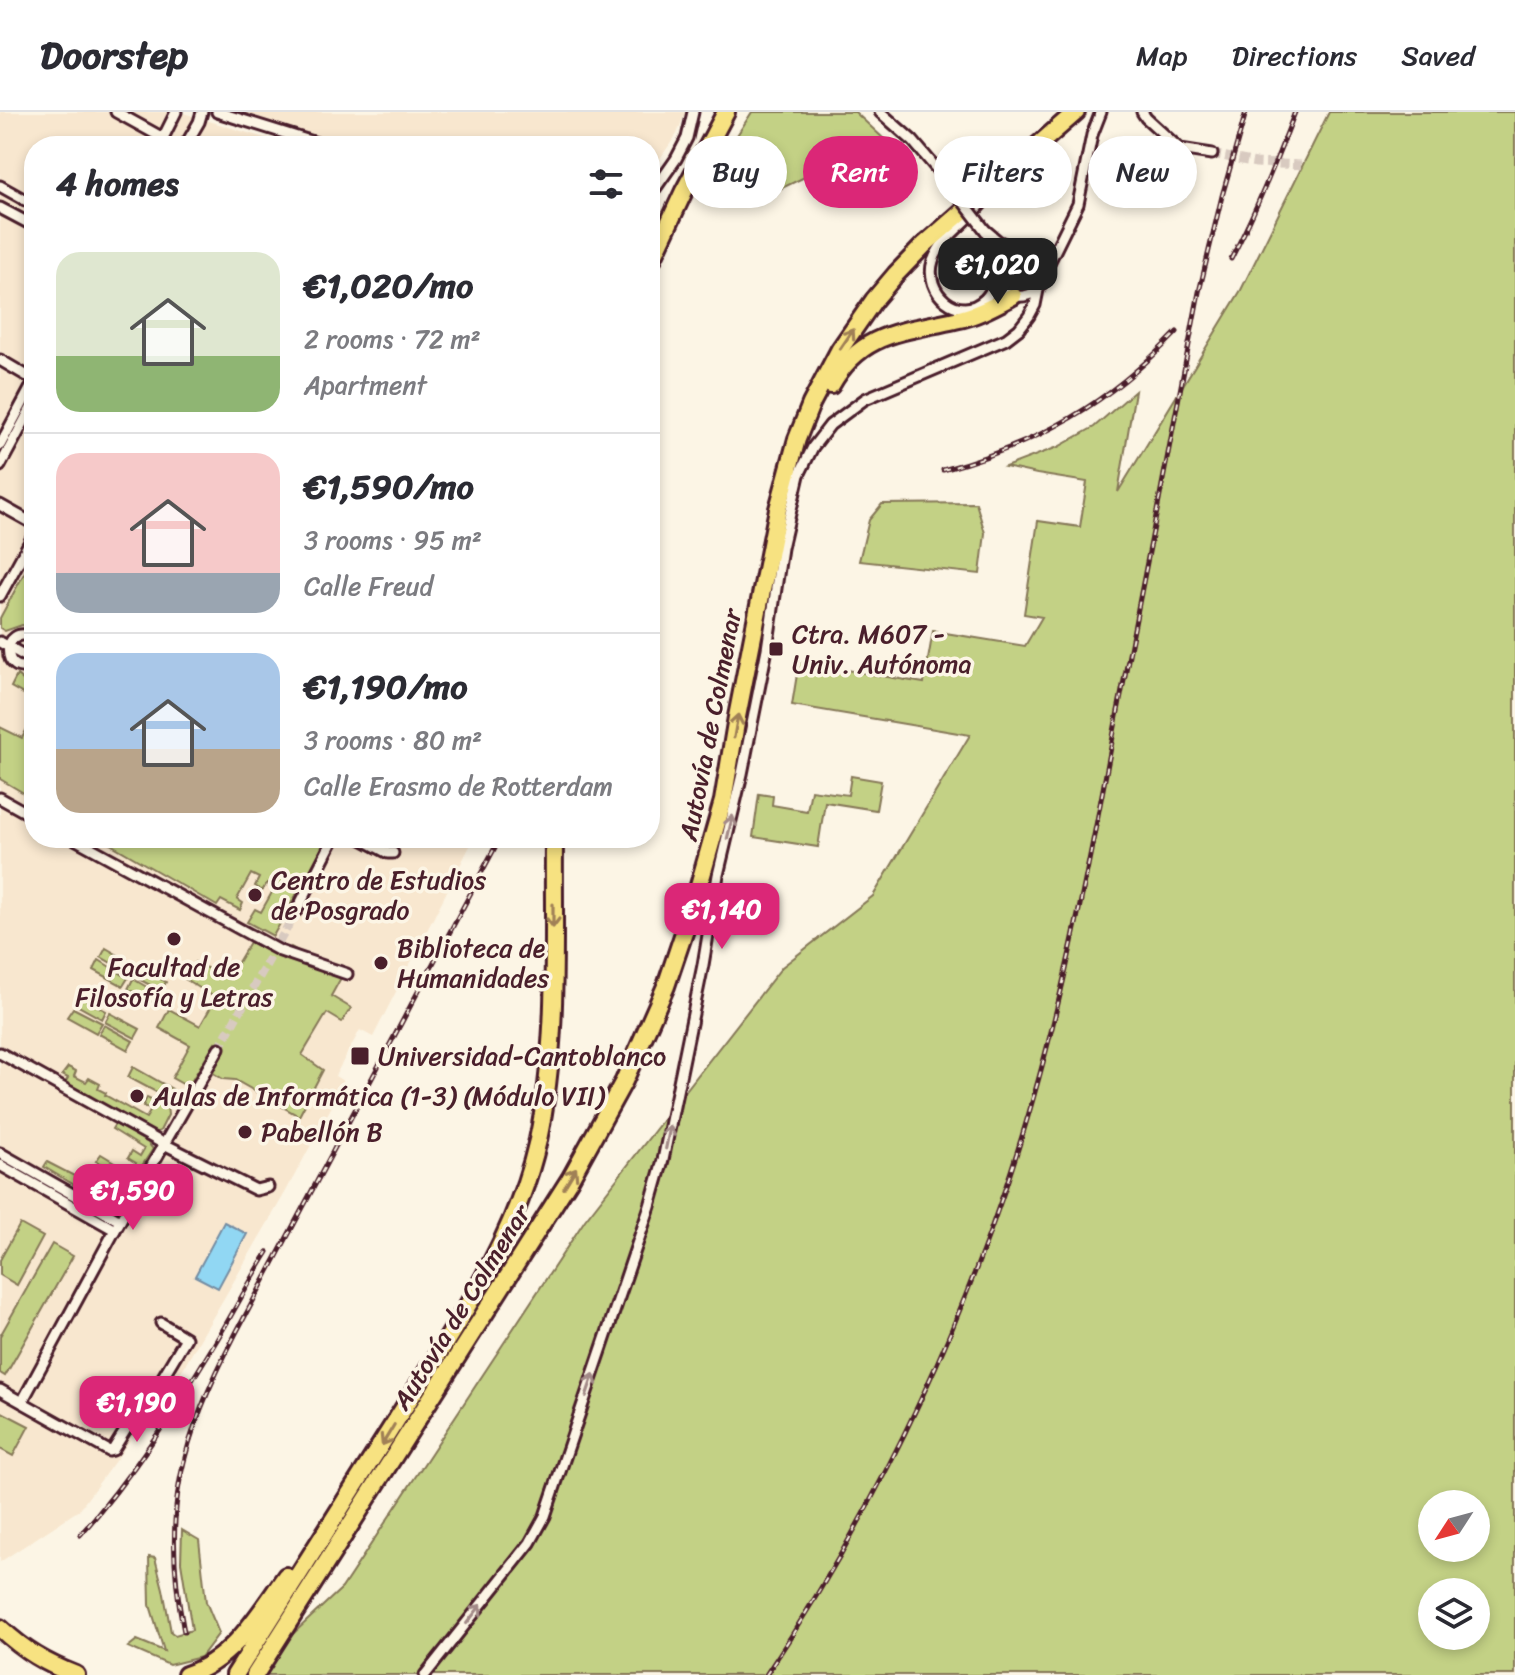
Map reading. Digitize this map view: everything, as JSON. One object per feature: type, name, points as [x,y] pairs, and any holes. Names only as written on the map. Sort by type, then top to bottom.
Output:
[{"type":"highway","points":[[660,243],[726,112]]},
{"type":"highway","name":"Autovía de Colmenar","points":[[1049,136],[1076,112]]},
{"type":"highway","name":"Autovía de Colmenar","points":[[255,1675],[570,1179],[624,1081],[666,986],[723,801],[769,550],[797,439],[811,404],[840,349],[874,300],[924,245],[967,208]]},
{"type":"highway","points":[[791,461],[807,437],[833,382],[846,364],[870,344],[902,330],[957,320],[985,311],[1013,296]]},
{"type":"highway","name":"Autovía de Colmenar","points":[[235,1675],[450,1336],[490,1266],[516,1209],[537,1142],[549,1078],[553,1018],[554,848]]},
{"type":"highway","points":[[186,1675],[213,1663],[236,1643],[335,1503],[364,1473]]},
{"type":"highway","points":[[267,1675],[337,1564],[365,1505]]},
{"type":"highway","points":[[0,1628],[21,1648],[48,1664],[76,1675]]},
{"type":"street","points":[[116,112],[155,136]]},
{"type":"street","points":[[168,136],[176,112]]},
{"type":"street","points":[[190,136],[202,112]]},
{"type":"street","points":[[217,112],[294,136]]},
{"type":"street","points":[[660,182],[687,138],[693,112]]},
{"type":"street","points":[[880,112],[913,141],[985,230],[998,241],[1034,254],[1045,271]]},
{"type":"street","points":[[425,1675],[530,1543],[545,1516],[653,1196],[703,965],[718,875],[742,774],[767,649],[782,548],[799,475],[813,447],[846,411],[865,399],[1013,335],[1029,316],[1045,271],[1078,204],[1092,135],[1101,112]]},
{"type":"street","points":[[1142,112],[1180,149],[1212,154]]},
{"type":"street","points":[[0,186],[24,199]]},
{"type":"street","points":[[0,208],[24,221]]},
{"type":"street","points":[[979,208],[948,235],[933,262],[931,277],[944,301],[964,308],[985,300],[998,277],[1004,257],[1018,250]]},
{"type":"street","points":[[985,230],[1000,265]]},
{"type":"street","points":[[998,277],[1006,292],[1013,296],[1027,296],[1038,290]]},
{"type":"street","points":[[0,360],[24,371]]},
{"type":"street","points":[[0,445],[24,404]]},
{"type":"street","points":[[0,466],[24,422]]},
{"type":"street","points":[[0,505],[24,518]]},
{"type":"street","points":[[0,596],[24,552]]},
{"type":"street","points":[[5,642],[24,636]]},
{"type":"street","points":[[5,642],[24,651]]},
{"type":"street","points":[[5,642],[8,656],[14,664],[24,667]]},
{"type":"street","points":[[0,798],[24,811]]},
{"type":"street","points":[[91,848],[280,951],[347,974]]},
{"type":"street","points":[[297,910],[329,848]]},
{"type":"street","points":[[379,848],[393,853]]},
{"type":"street","points":[[22,1402],[219,1048]]},
{"type":"street","points":[[0,1053],[164,1144],[256,1190],[268,1187]]},
{"type":"street","points":[[0,1153],[118,1225]]},
{"type":"street","points":[[0,1165],[118,1225]]},
{"type":"street","points":[[0,1390],[109,1451],[113,1450],[128,1426],[133,1427],[186,1338],[161,1323]]},
{"type":"shaded area","points":[[0,112],[180,112],[258,136],[24,136],[24,848],[469,848],[373,1037],[360,1030],[335,1076],[345,1082],[184,1367],[79,1510],[0,1562]]},
{"type":"shaded area","points":[[232,112],[685,113],[677,134],[660,159],[660,136],[310,136]]},
{"type":"green space","points":[[752,112],[855,112],[881,136],[803,136],[803,178],[787,186],[787,136],[737,136]]},
{"type":"green space","points":[[1329,112],[1515,112],[1515,1675],[249,1675],[342,1588],[585,1220],[782,967],[873,896],[970,735],[792,705],[799,662],[924,683],[933,631],[1025,646],[1042,617],[1024,614],[1038,521],[1080,527],[1087,482],[1005,467],[1058,447],[1094,427],[1135,391],[1118,492],[1241,290]]},
{"type":"green space","points":[[1021,258],[1033,263],[1038,275],[1033,287],[1021,292],[1009,287],[1004,275],[1009,263]]},
{"type":"green space","points":[[976,503],[985,533],[980,574],[859,561],[869,520],[882,504]]},
{"type":"green space","points":[[24,574],[24,625],[5,631],[0,628],[0,618]]},
{"type":"green space","points":[[17,675],[24,680],[24,694],[11,687]]},
{"type":"green space","points":[[0,727],[22,738],[24,734],[24,793],[0,779]]},
{"type":"green space","points":[[851,776],[881,781],[876,810],[825,802],[818,847],[753,837],[759,794],[773,796],[772,805],[807,811],[811,790],[848,795]]},
{"type":"green space","points":[[117,848],[323,848],[273,936],[247,922],[255,909],[261,912],[275,887],[267,883],[262,891],[255,886],[259,878],[251,874],[237,899],[243,903],[240,910],[221,900],[217,906]]},
{"type":"green space","points":[[250,942],[283,959],[291,947],[342,976],[331,996],[351,1008],[342,1022],[327,1013],[302,1055],[323,1070],[299,1116],[235,1080],[223,1079],[213,1073],[224,1049],[215,1042],[188,1087],[172,1078],[190,1045],[159,1028],[169,1009],[200,1026],[216,998],[185,979],[195,962],[228,979]]},
{"type":"green space","points":[[106,948],[135,965],[131,974],[101,957]]},
{"type":"green space","points":[[99,960],[128,978],[123,986],[94,970]]},
{"type":"green space","points":[[140,967],[166,982],[161,991],[135,977]]},
{"type":"green space","points":[[133,979],[159,994],[154,1003],[128,989]]},
{"type":"green space","points":[[79,996],[106,1011],[102,1019],[75,1004]]},
{"type":"green space","points":[[73,1008],[102,1023],[96,1033],[67,1017]]},
{"type":"green space","points":[[110,1013],[140,1029],[135,1038],[105,1022]]},
{"type":"green space","points":[[104,1025],[133,1041],[128,1050],[99,1034]]},
{"type":"green space","points":[[68,1067],[76,1071],[74,1076],[86,1082],[89,1078],[100,1084],[98,1089],[105,1095],[146,1118],[151,1110],[143,1106],[147,1097],[155,1101],[160,1094],[128,1077],[133,1067],[172,1089],[167,1105],[168,1115],[160,1131],[155,1133],[65,1083],[68,1078],[62,1075]]},
{"type":"green space","points":[[115,1124],[153,1149],[137,1173],[112,1172],[96,1161],[101,1154],[131,1172],[136,1163],[128,1158],[132,1151],[140,1156],[144,1149],[112,1129]]},
{"type":"green space","points":[[47,1162],[76,1177],[79,1172],[88,1177],[94,1166],[103,1175],[83,1190],[44,1167]]},
{"type":"green space","points":[[124,1176],[133,1181],[120,1200],[113,1178]]},
{"type":"green space","points":[[99,1180],[106,1180],[109,1203],[90,1193]]},
{"type":"green space","points":[[20,1224],[43,1237],[17,1285],[0,1275],[0,1260]]},
{"type":"green space","points":[[52,1244],[73,1256],[5,1376],[0,1373],[0,1336]]},
{"type":"green space","points":[[0,1411],[29,1426],[13,1456],[0,1449]]},
{"type":"green space","points":[[182,1530],[199,1540],[206,1602],[219,1633],[201,1657],[169,1665],[128,1647],[137,1640],[164,1651],[150,1605],[149,1557],[155,1558],[171,1632],[175,1635],[192,1630],[181,1562]]},
{"type":"water","points":[[224,1222],[247,1234],[218,1288],[195,1276]]},
{"type":"tunnel","points":[[1212,154],[1256,163],[1304,165]]},
{"type":"tunnel","points":[[219,1048],[297,910]]},
{"type":"railway","points":[[766,1675],[837,1560],[901,1440],[982,1253],[1022,1135],[1053,1025],[1078,914],[1199,292],[1246,112]]},
{"type":"railway","points":[[1231,259],[1295,112]]},
{"type":"railway","points":[[943,470],[1010,447],[1070,418],[1125,380],[1177,332]]},
{"type":"railway","points":[[184,1632],[174,1550],[175,1513],[180,1478],[201,1408],[236,1333],[495,848]]},
{"type":"railway","points":[[80,1535],[135,1466],[168,1417],[268,1252]]},
{"type":"place","name":"Ctra. M607 - Univ. Autónoma","points":[[776,649]]},
{"type":"place","name":"Centro de Estudios de Posgrado","points":[[255,895]]},
{"type":"place","name":"Facultad de Filosofía y Letras","points":[[174,939]]},
{"type":"place","name":"Biblioteca de Humanidades","points":[[381,963]]},
{"type":"place","name":"Universidad-Cantoblanco","points":[[360,1056]]},
{"type":"place","name":"Aulas de Informática (1-3) (Módulo VII)","points":[[137,1096]]},
{"type":"place","name":"Pabellón B","points":[[245,1132]]}]
